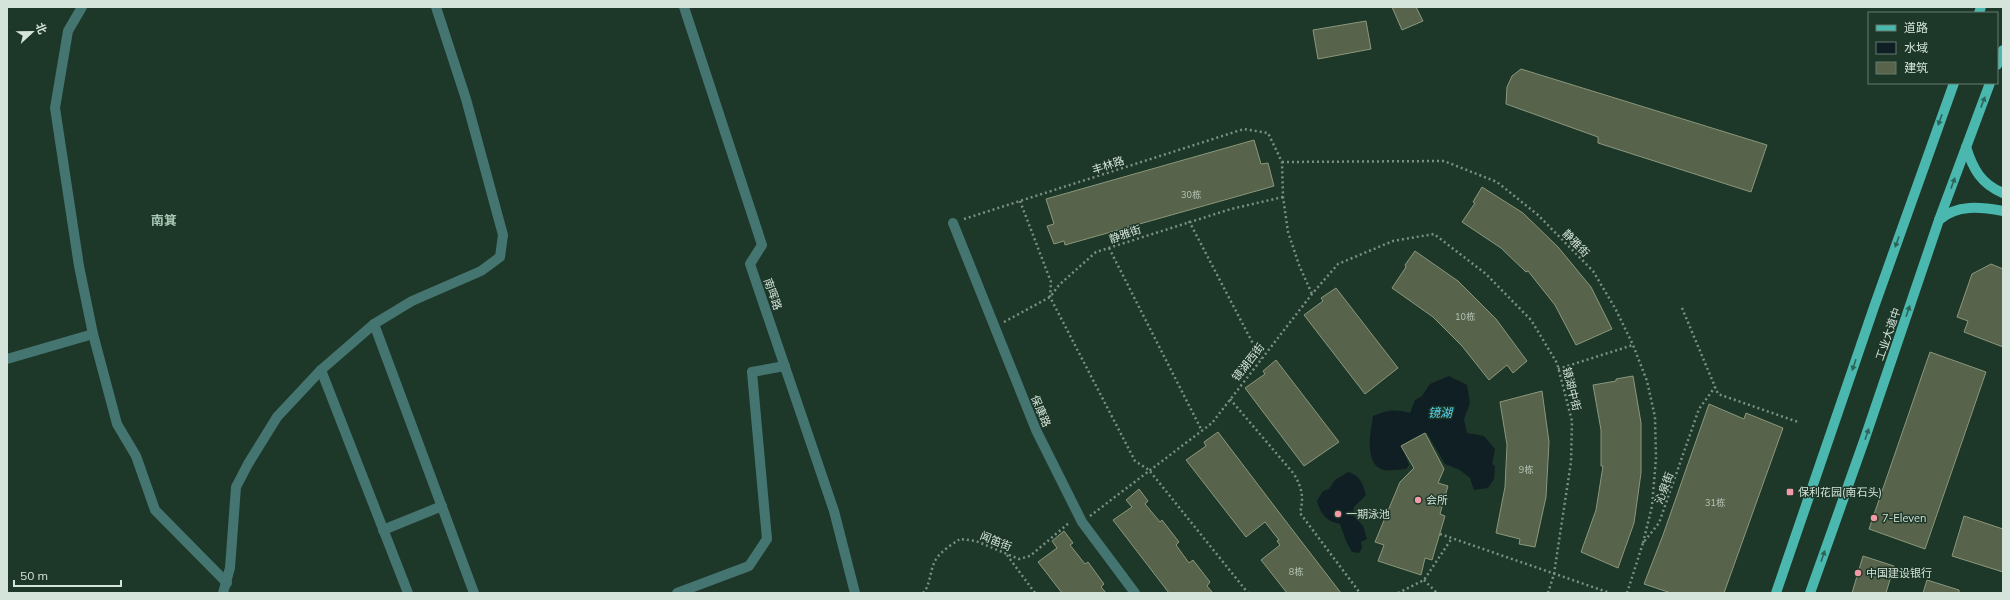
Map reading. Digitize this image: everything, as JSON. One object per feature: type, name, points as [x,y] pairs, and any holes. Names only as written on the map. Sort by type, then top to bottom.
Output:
[{"type":"main road","points":[[1998,63],[2003,50]]},
{"type":"main road","points":[[1776,593],[1876,300],[1954,84]]},
{"type":"main road","name":"工业大道中","points":[[1810,593],[1865,438],[1939,220],[1990,84]]},
{"type":"main road","points":[[1966,147],[1976,173],[1994,189],[2003,193]]},
{"type":"main road","points":[[1939,220],[1957,209],[1976,208],[2003,211]]},
{"type":"street","points":[[82,7],[68,31],[54,108],[79,266],[93,334],[117,424],[136,456],[155,510],[225,588]]},
{"type":"street","points":[[225,588],[230,568],[236,487],[248,464],[277,417],[321,370],[374,324],[412,301],[481,271],[500,257],[503,235],[466,99],[436,7]]},
{"type":"street","name":"南晖路","points":[[684,7],[762,245],[750,264],[834,511],[855,593]]},
{"type":"street","name":"保康路","points":[[953,223],[1036,430],[1081,519],[1135,593]]},
{"type":"street","points":[[374,324],[474,593]]},
{"type":"street","points":[[7,359],[93,334]]},
{"type":"street","points":[[677,593],[749,566],[767,539],[752,372],[785,366]]},
{"type":"street","points":[[321,370],[408,593]]},
{"type":"street","points":[[383,530],[442,506]]},
{"type":"path","name":"丰林路","points":[[953,223],[1244,129],[1268,133],[1282,162]]},
{"type":"path","name":"静雅街","points":[[1282,162],[1444,161],[1497,182],[1538,215],[1592,271],[1615,308],[1633,345],[1647,381],[1655,417],[1656,458],[1652,506],[1643,543]]},
{"type":"path","points":[[1282,162],[1282,198],[1288,232],[1299,265],[1312,294]]},
{"type":"path","name":"静雅街","points":[[994,328],[1050,297],[1059,285],[1096,252],[1189,221],[1231,209],[1282,198]]},
{"type":"path","points":[[1020,201],[1051,282],[1050,297],[1135,461],[1149,470],[1248,593]]},
{"type":"path","points":[[1189,221],[1261,359]]},
{"type":"path","name":"镜湖西街","points":[[1081,519],[1212,423],[1312,294],[1338,264],[1392,241],[1434,234]]},
{"type":"path","name":"镜湖中街","points":[[1434,234],[1486,274],[1531,320],[1557,363],[1572,421],[1571,462],[1554,574],[1548,593]]},
{"type":"path","points":[[1109,248],[1202,431]]},
{"type":"path","points":[[1682,308],[1718,394],[1798,422]]},
{"type":"path","points":[[1558,369],[1633,345]]},
{"type":"path","name":"沁泉街","points":[[1627,593],[1643,543],[1659,523],[1699,409],[1715,387]]},
{"type":"path","points":[[1230,399],[1294,474],[1302,487],[1303,501],[1300,513],[1360,593]]},
{"type":"path","name":"闻笛街","points":[[924,593],[927,589],[934,561],[951,544],[960,539],[976,541],[1006,555],[1019,559],[1030,556],[1081,519]]},
{"type":"path","points":[[1440,534],[1610,593]]},
{"type":"path","points":[[1398,593],[1424,580],[1452,538]]},
{"type":"path","points":[[1006,555],[1036,593]]},
{"type":"path","points":[[1424,580],[1438,593]]},
{"type":"water","name":"镜湖","points":[[1449,376],[1467,385],[1470,403],[1464,419],[1467,433],[1484,436],[1495,449],[1492,464],[1495,466],[1494,479],[1488,488],[1474,490],[1470,478],[1460,470],[1445,464],[1427,433],[1424,433],[1401,445],[1409,465],[1406,469],[1384,470],[1376,465],[1372,459],[1370,452],[1370,437],[1373,416],[1383,412],[1392,411],[1410,413],[1415,400],[1422,396],[1430,384]]},
{"type":"water","name":"一期泳池","points":[[1348,472],[1355,475],[1360,480],[1366,495],[1354,507],[1353,515],[1363,526],[1367,539],[1361,542],[1362,548],[1359,553],[1352,552],[1340,524],[1325,517],[1317,501],[1323,491],[1329,489],[1335,480]]},
{"type":"building","points":[[1392,7],[1416,7],[1423,21],[1402,30]]},
{"type":"building","points":[[1366,21],[1371,49],[1318,59],[1313,30]]},
{"type":"building","points":[[1521,69],[1767,145],[1751,192],[1598,143],[1598,137],[1506,104],[1507,87],[1512,76]]},
{"type":"building","points":[[1254,140],[1261,164],[1268,163],[1274,186],[1065,245],[1064,241],[1054,244],[1047,226],[1054,224],[1046,199]]},
{"type":"building","points":[[1482,187],[1523,213],[1558,247],[1591,287],[1612,329],[1576,345],[1555,305],[1528,271],[1526,272],[1501,248],[1462,222],[1475,203],[1473,202]]},
{"type":"building","points":[[1415,251],[1458,281],[1496,319],[1527,361],[1513,373],[1507,365],[1489,380],[1462,346],[1433,317],[1392,288]]},
{"type":"building","points":[[1991,264],[2003,269],[2003,347],[1964,332],[1968,321],[1957,317],[1972,274]]},
{"type":"building","points":[[1336,288],[1398,368],[1365,394],[1304,315],[1323,301],[1321,298]]},
{"type":"building","points":[[1930,352],[1986,372],[1925,549],[1869,529]]},
{"type":"building","points":[[1276,360],[1339,442],[1304,466],[1245,388],[1265,374],[1263,371]]},
{"type":"building","points":[[1633,376],[1641,423],[1641,473],[1634,523],[1618,568],[1581,552],[1596,510],[1603,466],[1601,466],[1601,430],[1593,385]]},
{"type":"building","points":[[1542,391],[1549,442],[1546,497],[1535,547],[1519,544],[1520,539],[1496,533],[1505,487],[1507,445],[1500,402]]},
{"type":"building","points":[[1709,404],[1744,419],[1746,413],[1783,428],[1724,593],[1671,593],[1644,584],[1663,535]]},
{"type":"building","points":[[1218,432],[1341,593],[1287,593],[1261,560],[1280,545],[1277,541],[1279,540],[1265,522],[1246,537],[1186,460],[1206,446],[1204,442]]},
{"type":"building","name":"会所","points":[[1425,433],[1444,469],[1438,483],[1448,486],[1440,514],[1445,516],[1432,560],[1425,558],[1421,575],[1378,561],[1384,545],[1375,542],[1400,482],[1414,468],[1401,446]]},
{"type":"building","points":[[1139,489],[1148,501],[1145,504],[1160,522],[1162,520],[1179,542],[1176,545],[1189,563],[1193,560],[1210,582],[1207,586],[1213,593],[1169,593],[1113,520],[1132,507],[1126,500]]},
{"type":"building","points":[[1964,516],[2003,529],[2003,572],[1952,556]]},
{"type":"building","points":[[1064,531],[1073,543],[1070,545],[1085,564],[1088,562],[1104,584],[1101,587],[1106,593],[1062,593],[1038,562],[1057,548],[1052,541]]},
{"type":"building","points":[[1863,556],[1894,566],[1886,593],[1852,593]]},
{"type":"building","points":[[1927,580],[1959,590],[1959,593],[1923,593]]},
{"type":"place","name":"保利花园(南石头)","points":[[1790,492]]},
{"type":"place","name":"会所","points":[[1418,500]]},
{"type":"place","name":"一期泳池","points":[[1338,514]]},
{"type":"place","name":"7-Eleven","points":[[1874,518]]},
{"type":"place","name":"中国建设银行","points":[[1858,573]]},
{"type":"district","name":"南箕","points":[[164,220]]}]
